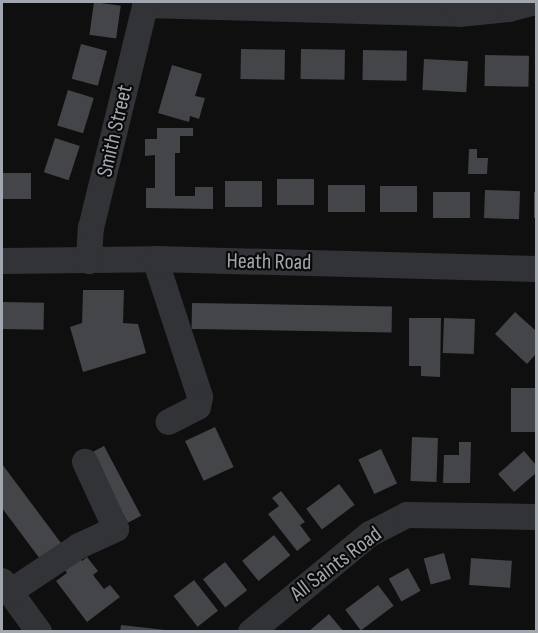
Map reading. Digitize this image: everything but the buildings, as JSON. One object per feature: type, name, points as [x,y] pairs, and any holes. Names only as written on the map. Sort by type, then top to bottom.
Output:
[{"type":"street","points":[[145,3],[178,9],[459,14],[509,9],[537,2]]},
{"type":"street","name":"Smith Street","points":[[89,261],[91,228],[145,3]]},
{"type":"street","points":[[155,260],[200,397],[198,407],[169,422]]},
{"type":"street","name":"Heath Road","points":[[2,261],[155,260],[537,269]]},
{"type":"street","points":[[39,632],[6,586],[79,546],[116,529],[85,462]]},
{"type":"street","name":"All Saints Road","points":[[251,632],[370,534],[407,515],[537,518]]}]
